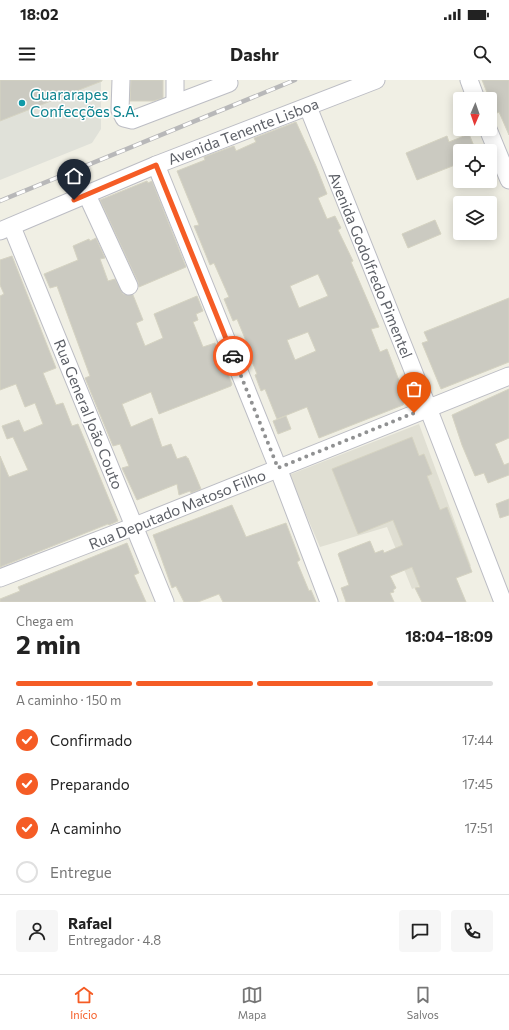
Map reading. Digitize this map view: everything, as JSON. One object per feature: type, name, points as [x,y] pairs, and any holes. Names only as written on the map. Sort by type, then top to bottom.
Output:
[{"type":"street","points":[[120,80],[120,110],[124,118],[132,120],[229,83]]},
{"type":"street","points":[[175,80],[175,104]]},
{"type":"street","name":"Avenida Tenente Lisboa","points":[[6,229],[156,165],[376,80]]},
{"type":"street","points":[[469,80],[473,92]]},
{"type":"street","name":"Avenida Godolfredo Pimentel","points":[[308,107],[428,408],[503,602]]},
{"type":"street","points":[[491,136],[509,180]]},
{"type":"street","points":[[156,165],[278,468],[329,602]]},
{"type":"street","points":[[87,195],[129,286]]},
{"type":"street","name":"Rua General João Couto","points":[[6,229],[136,526],[165,602]]},
{"type":"street","name":"Rua Deputado Matoso Filho","points":[[0,578],[136,526],[509,376]]},
{"type":"shaded area","points":[[0,80],[101,80],[101,129],[92,143],[0,180]]},
{"type":"shaded area","points":[[419,424],[471,566],[412,589],[387,527],[320,547],[289,475]]},
{"type":"building","name":"Guararapes Confecções S.A.","points":[[0,80],[102,80],[102,81],[0,121]]},
{"type":"building","points":[[131,80],[163,80],[163,98],[153,101],[130,101]]},
{"type":"building","points":[[482,80],[509,80],[509,135],[499,112],[497,113],[497,92],[487,92]]},
{"type":"building","points":[[296,122],[327,194],[318,198],[327,219],[335,216],[341,228],[338,230],[353,261],[351,262],[379,327],[371,329],[380,352],[387,349],[406,399],[403,405],[319,438],[307,407],[277,419],[265,389],[261,391],[255,375],[257,374],[249,354],[251,353],[237,319],[233,321],[224,299],[229,297],[214,263],[210,265],[194,226],[199,225],[177,171],[205,160],[204,157],[234,146],[236,151],[256,142],[254,138]],"holes":[[[318,274],[328,296],[299,308],[290,286]],[[308,332],[316,351],[295,360],[287,340]]]},
{"type":"building","points":[[447,136],[449,142],[464,136],[470,136],[473,144],[453,144],[453,166],[417,180],[406,153]]},
{"type":"building","points":[[147,181],[148,183],[152,181],[186,267],[139,287],[100,200]]},
{"type":"building","points":[[435,220],[441,234],[408,248],[402,234]]},
{"type":"building","points":[[96,238],[105,258],[100,259],[108,281],[115,279],[123,294],[133,295],[143,320],[136,323],[145,346],[163,338],[154,314],[197,296],[203,311],[196,314],[198,320],[193,322],[203,347],[215,343],[232,384],[231,386],[159,414],[151,392],[122,404],[131,427],[152,418],[162,447],[171,444],[177,459],[186,456],[188,458],[201,489],[191,493],[190,491],[179,495],[177,484],[137,500],[122,468],[129,466],[120,444],[113,446],[85,378],[90,376],[57,286],[50,288],[44,274],[78,260],[73,246],[89,239],[90,241]]},
{"type":"building","points":[[12,256],[56,368],[43,373],[56,405],[63,403],[72,426],[78,424],[118,521],[0,567],[0,456],[9,477],[28,470],[13,437],[7,439],[2,426],[19,420],[24,432],[43,424],[35,403],[25,407],[16,384],[0,390],[0,296],[4,294],[0,285],[0,260]]},
{"type":"building","points":[[509,298],[509,362],[441,389],[422,343],[428,341],[424,332]]},
{"type":"building","points":[[509,389],[509,438],[495,444],[504,465],[509,463],[509,475],[488,483],[484,473],[475,476],[462,445],[452,415]]},
{"type":"building","points":[[286,416],[291,429],[278,434],[273,421]]},
{"type":"building","points":[[412,437],[419,456],[424,454],[432,474],[427,476],[440,510],[447,507],[472,572],[456,578],[466,602],[422,602],[415,588],[420,587],[412,567],[390,576],[396,588],[393,590],[394,592],[390,593],[394,602],[346,602],[341,588],[349,585],[338,554],[339,553],[370,541],[375,553],[383,550],[384,553],[403,545],[393,520],[358,534],[332,469]]},
{"type":"building","points":[[509,499],[509,515],[500,518],[496,504]]},
{"type":"building","points":[[232,505],[246,537],[286,523],[300,560],[297,562],[309,591],[311,590],[316,602],[223,602],[219,594],[198,602],[184,602],[176,586],[172,588],[153,535]]},
{"type":"building","points":[[127,543],[139,573],[134,575],[146,602],[0,602],[0,599],[20,591],[18,587]]},
{"type":"railway","points":[[0,201],[295,80]]},
{"type":"way so far","points":[[233,356],[278,468],[414,413]]},
{"type":"place","name":"Guararapes Confecções S.A.","points":[[22,103]]},
{"type":"route","points":[[74,200],[156,165],[233,356]]}]
